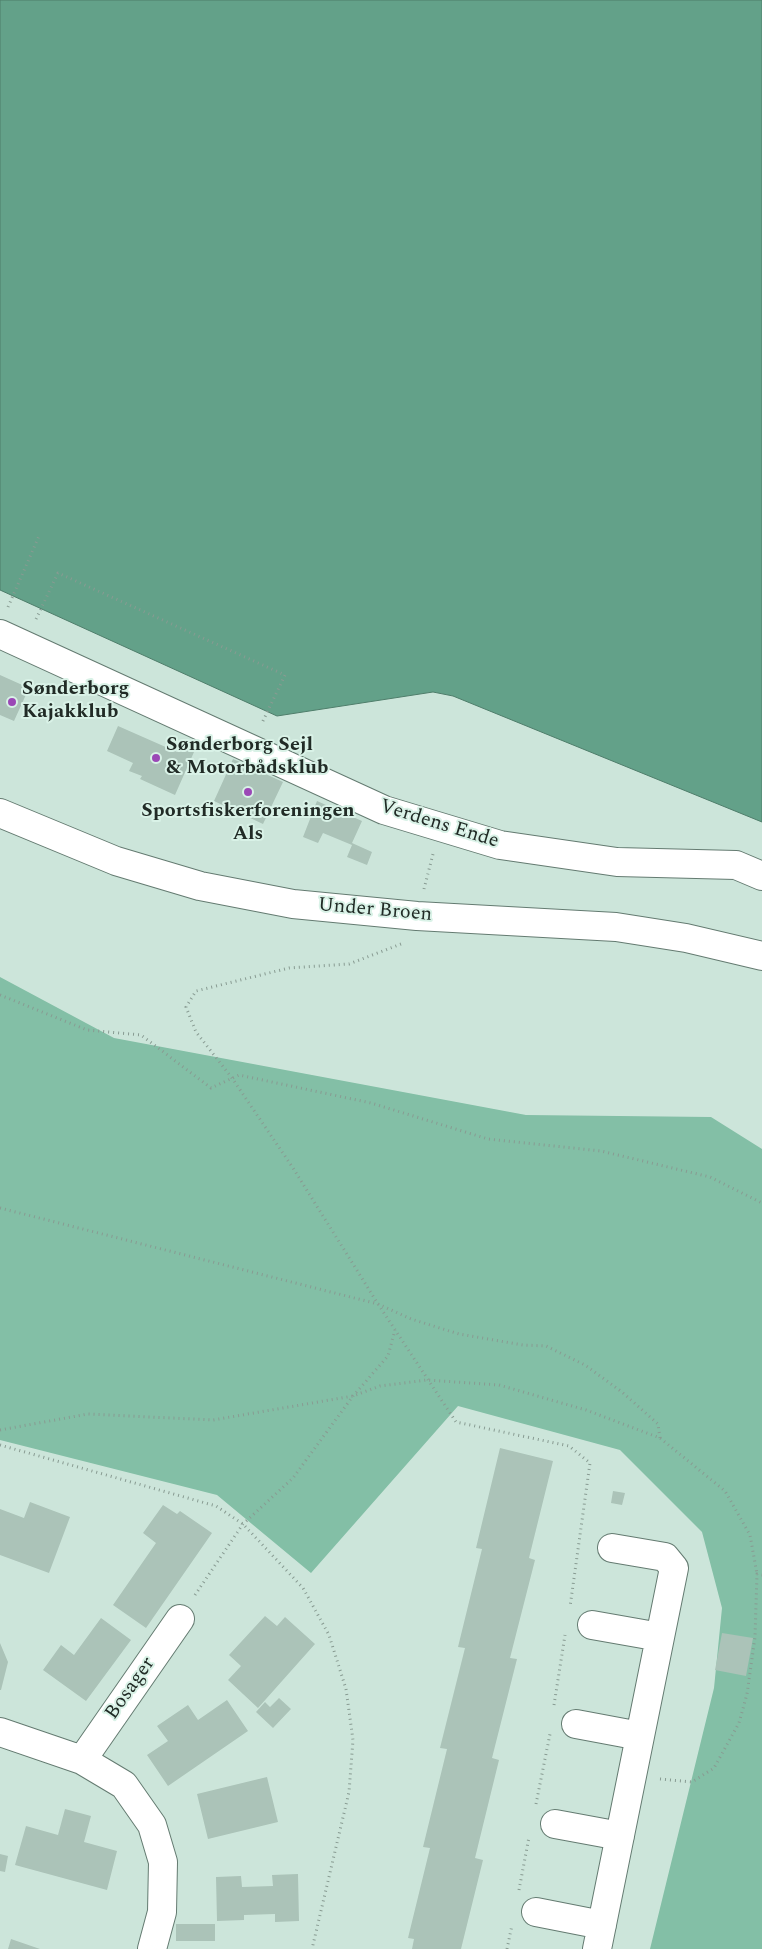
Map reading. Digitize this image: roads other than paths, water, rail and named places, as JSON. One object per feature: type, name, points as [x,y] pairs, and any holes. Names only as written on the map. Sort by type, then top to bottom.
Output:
[{"type":"street","name":"Verdens Ende","points":[[0,634],[384,810],[500,845],[617,862],[736,865],[762,876]]},
{"type":"street","name":"Under Broen","points":[[0,813],[116,861],[200,886],[292,904],[417,916],[616,927],[686,938],[762,956]]},
{"type":"street","points":[[522,1908],[599,1937],[674,1568],[665,1557],[612,1548]]},
{"type":"street","name":"Bosager","points":[[82,1760],[180,1619]]},
{"type":"street","points":[[579,1628],[660,1637]]},
{"type":"street","points":[[560,1722],[640,1736]]},
{"type":"street","points":[[0,1732],[82,1760],[124,1785],[152,1825],[163,1862],[162,1912],[152,1949]]},
{"type":"street","points":[[540,1821],[620,1836]]},
{"type":"place","name":"Sønderborg Kajakklub","points":[[12,702]]},
{"type":"place","name":"Sønderborg Sejl & Motorbådsklub","points":[[156,758]]},
{"type":"place","name":"Sportsfiskerforeningen Als","points":[[248,792]]}]
